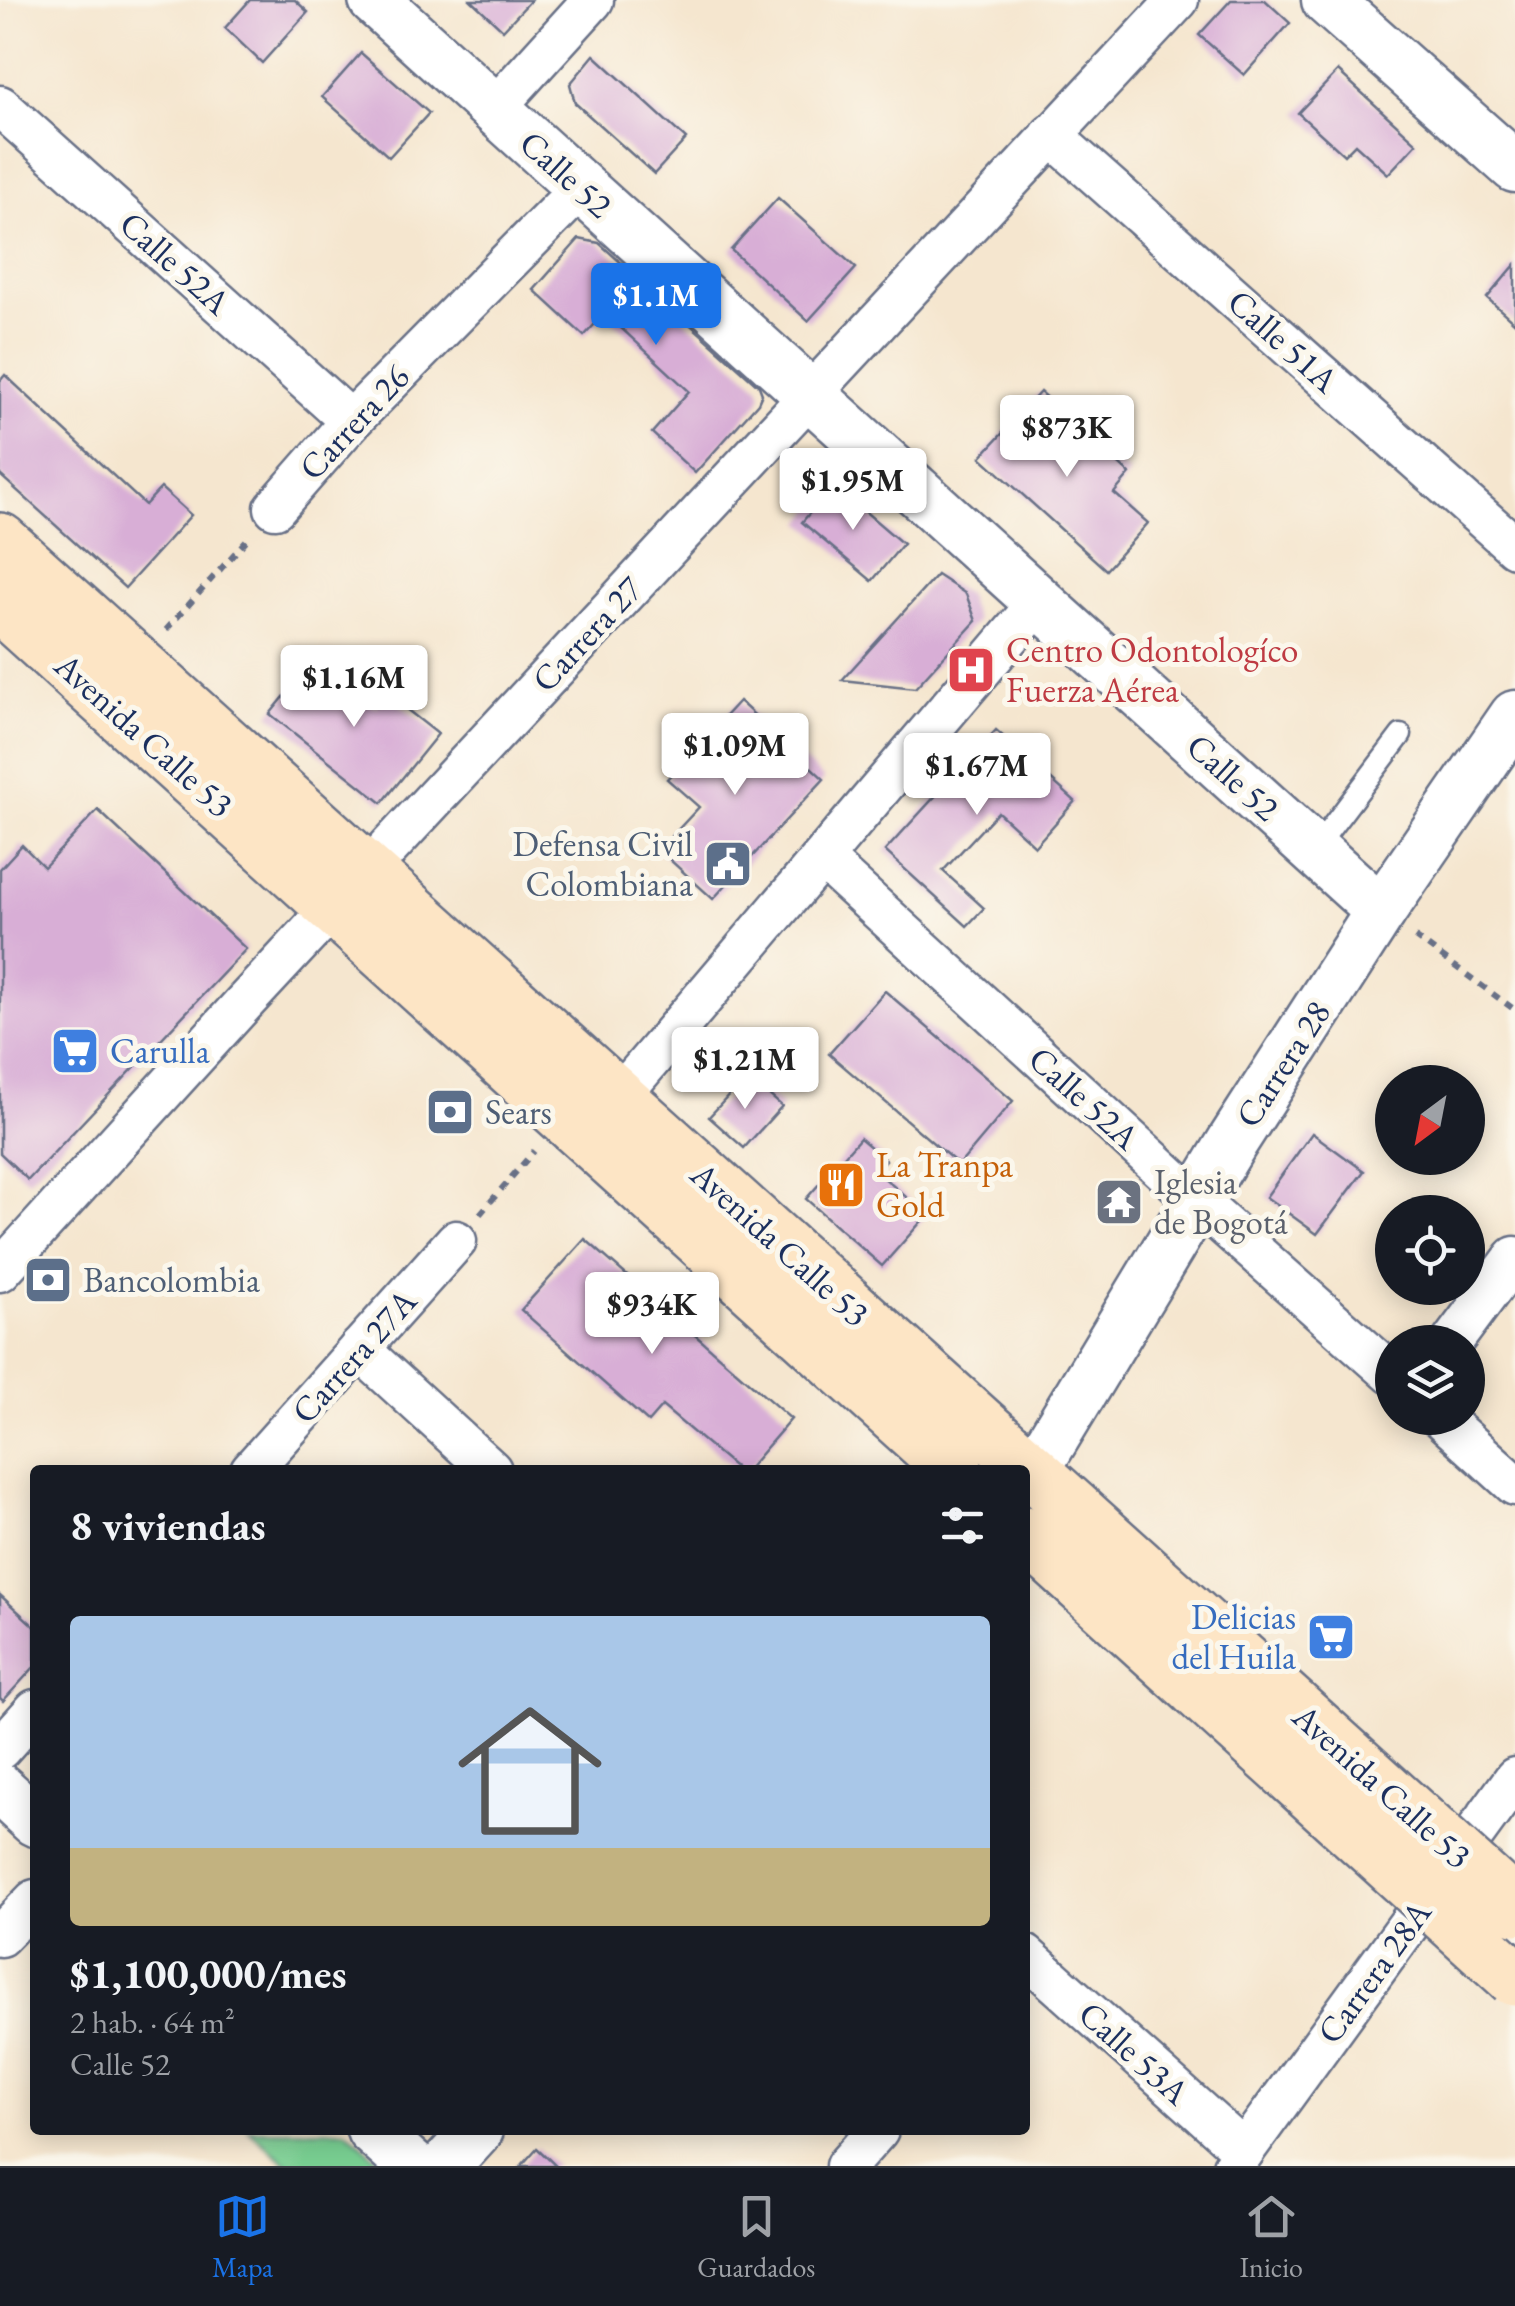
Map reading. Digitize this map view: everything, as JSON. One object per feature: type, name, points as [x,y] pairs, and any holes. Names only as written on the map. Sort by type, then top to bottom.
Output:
[{"type":"main road","name":"Avenida Calle 53","points":[[0,541],[136,664],[564,1116],[949,1465]]},
{"type":"main road","name":"Avenida Calle 53","points":[[0,605],[350,889],[618,1098],[1025,1465]]},
{"type":"main road","name":"Avenida Calle 53","points":[[1030,1469],[1214,1669],[1515,1978]]},
{"type":"main road","name":"Avenida Calle 53","points":[[1030,1538],[1214,1669],[1515,1908]]},
{"type":"street","name":"Calle 52","points":[[374,0],[1393,920]]},
{"type":"street","points":[[494,109],[593,0]]},
{"type":"street","name":"Carrera 27","points":[[0,1271],[1178,0]]},
{"type":"street","points":[[1327,0],[1515,166]]},
{"type":"street","name":"Calle 52A","points":[[0,106],[351,421]]},
{"type":"street","name":"Calle 51A","points":[[1051,136],[1515,546]]},
{"type":"street","name":"Carrera 26","points":[[275,508],[351,421],[581,188]]},
{"type":"street","points":[[618,1098],[1039,602]]},
{"type":"street","name":"Carrera 28","points":[[1033,1472],[1197,1201],[1393,920],[1515,716]]},
{"type":"street","name":"Calle 52A","points":[[823,858],[1375,1359]]},
{"type":"street","name":"Carrera 27A","points":[[256,1465],[456,1242]]},
{"type":"street","points":[[1465,1325],[1515,1257]]},
{"type":"street","points":[[359,1350],[486,1465]]},
{"type":"street","points":[[1459,1435],[1515,1485]]},
{"type":"street","points":[[0,1749],[30,1716]]},
{"type":"street","name":"Carrera 28A","points":[[1238,2158],[1515,1778]]},
{"type":"street","points":[[0,1788],[30,1816]]},
{"type":"street","points":[[0,1936],[30,1905]]},
{"type":"street","name":"Calle 53A","points":[[1030,1962],[1238,2158]]},
{"type":"street","points":[[378,2135],[412,2166]]},
{"type":"street","points":[[446,2166],[474,2135]]},
{"type":"street","points":[[846,2166],[874,2135]]},
{"type":"lane","points":[[1314,850],[1401,736]]},
{"type":"path","name":"Carrera 26","points":[[136,664],[275,508]]},
{"type":"path","points":[[1393,920],[1515,1010]]},
{"type":"path","points":[[456,1242],[564,1116]]},
{"type":"green space","points":[[255,2135],[352,2135],[386,2166],[289,2166]]},
{"type":"building","points":[[250,0],[295,0],[308,12],[262,63],[225,28]]},
{"type":"building","points":[[471,0],[531,0],[503,30]]},
{"type":"building","points":[[1231,0],[1265,0],[1290,23],[1244,75],[1199,35]]},
{"type":"building","points":[[361,53],[429,113],[389,157],[322,97]]},
{"type":"building","points":[[594,55],[686,139],[654,174],[575,103],[570,84]]},
{"type":"building","points":[[1338,71],[1417,143],[1388,174],[1355,144],[1344,155],[1298,113]]},
{"type":"building","points":[[778,198],[856,268],[808,321],[731,250]]},
{"type":"building","points":[[579,239],[599,243],[759,386],[762,394],[758,403],[695,473],[652,433],[689,391],[605,313],[584,336],[534,290]]},
{"type":"building","points":[[1515,265],[1515,323],[1487,298]]},
{"type":"building","points":[[5,375],[145,505],[161,488],[191,515],[125,588],[0,475],[0,381]]},
{"type":"building","points":[[1040,392],[1130,474],[1114,493],[1148,523],[1106,570],[981,457]]},
{"type":"building","points":[[834,485],[903,544],[872,581],[802,522]]},
{"type":"building","points":[[937,575],[966,594],[976,621],[915,688],[842,680]]},
{"type":"building","points":[[315,659],[376,707],[387,694],[438,734],[382,803],[270,714]]},
{"type":"building","points":[[739,701],[824,779],[713,899],[659,850],[699,807],[667,779]]},
{"type":"building","points":[[996,730],[1075,801],[1035,846],[998,812],[943,871],[984,908],[967,926],[885,851]]},
{"type":"building","name":"Carulla","points":[[98,810],[246,949],[28,1180],[0,1153],[0,869],[22,845],[44,867]]},
{"type":"building","points":[[885,991],[1013,1101],[959,1165],[829,1054]]},
{"type":"building","points":[[747,1076],[782,1106],[744,1148],[709,1117]]},
{"type":"building","points":[[1312,1133],[1364,1171],[1317,1234],[1266,1197]]},
{"type":"building","points":[[860,1138],[886,1160],[876,1171],[927,1215],[882,1266],[806,1199]]},
{"type":"building","points":[[585,1239],[791,1419],[751,1465],[732,1465],[662,1406],[648,1422],[521,1310]]},
{"type":"building","points":[[0,1595],[30,1622],[30,1671],[3,1701]]},
{"type":"building","points":[[537,2148],[556,2166],[521,2166]]},
{"type":"place","name":"Centro Odontologíco Fuerza Aérea","points":[[971,670]]},
{"type":"place","name":"Defensa Civil Colombiana","points":[[728,864]]},
{"type":"place","name":"Carulla","points":[[75,1051]]},
{"type":"place","name":"Sears","points":[[450,1112]]},
{"type":"place","name":"La Tranpa Gold","points":[[841,1185]]},
{"type":"place","name":"Iglesia de Bogotá","points":[[1119,1202]]},
{"type":"place","name":"Bancolombia","points":[[48,1280]]},
{"type":"place","name":"Delicias del Huila","points":[[1331,1637]]}]
